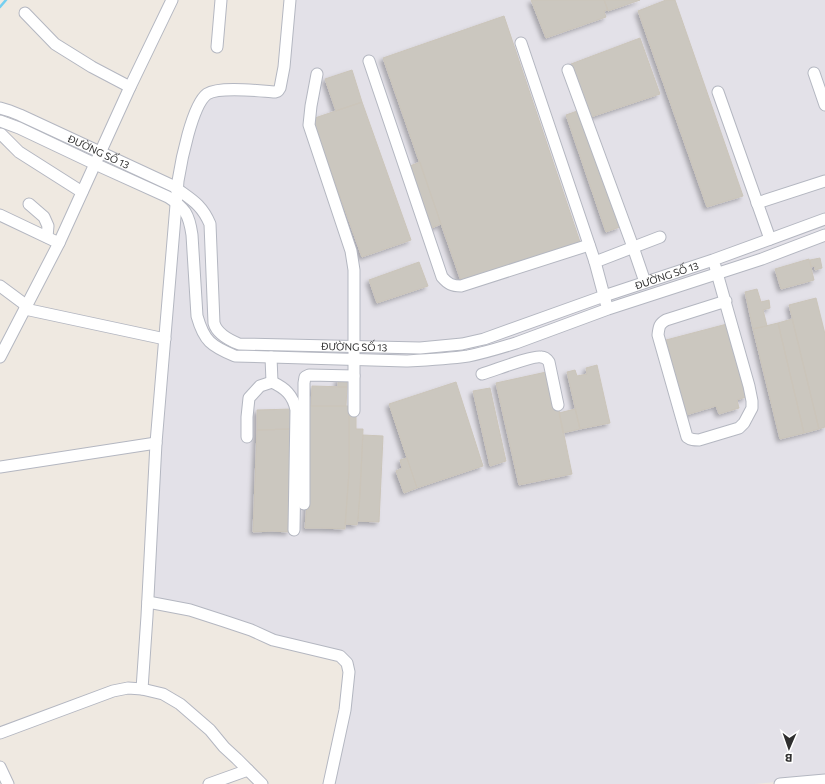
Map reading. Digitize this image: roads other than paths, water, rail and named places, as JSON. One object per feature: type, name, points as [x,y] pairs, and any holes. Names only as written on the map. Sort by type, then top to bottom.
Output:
[{"type":"street","points":[[0,357],[59,243],[130,87],[172,0]]},
{"type":"street","points":[[217,47],[221,0]]},
{"type":"street","points":[[142,689],[156,443],[176,202],[183,153],[199,103],[207,94],[223,90],[238,89],[278,91],[280,88],[284,67],[290,0]]},
{"type":"street","points":[[25,13],[55,44],[92,67],[130,87]]},
{"type":"street","points":[[521,43],[595,262],[608,309]]},
{"type":"street","points":[[369,61],[442,277],[447,283],[453,286],[461,286],[589,245]]},
{"type":"street","points":[[568,70],[645,282]]},
{"type":"street","points":[[814,73],[825,104]]},
{"type":"street","points":[[318,74],[311,106],[309,125],[351,251],[354,270],[354,411]]},
{"type":"street","points":[[718,92],[770,239]]},
{"type":"street","name":"ĐƯỜNG SỐ 13","points":[[0,108],[10,111],[173,186],[201,207],[210,224],[215,327],[229,340],[239,344],[420,348],[462,344],[484,339],[604,296],[714,260],[825,219]]},
{"type":"street","name":"ĐƯỜNG SỐ 13","points":[[0,121],[19,128],[176,202],[186,212],[190,222],[197,316],[202,332],[213,346],[235,356],[406,361],[468,356],[516,343],[608,309],[762,259],[825,235]]},
{"type":"street","points":[[2,134],[19,152],[82,192]]},
{"type":"street","points":[[757,203],[825,181]]},
{"type":"street","points":[[29,204],[44,216],[48,226],[47,237]]},
{"type":"street","points":[[0,215],[59,243]]},
{"type":"street","points":[[595,262],[660,237]]},
{"type":"street","points":[[714,260],[726,301],[749,386],[752,408],[744,423],[739,428],[699,440],[690,440],[686,436],[658,335],[659,328],[666,320],[726,301]]},
{"type":"street","points":[[0,286],[26,307],[165,339]]},
{"type":"street","points":[[213,346],[221,334]]},
{"type":"street","points":[[516,343],[528,359]]},
{"type":"street","points":[[482,374],[528,359],[540,356],[546,358],[549,362],[558,405]]},
{"type":"street","points":[[271,357],[272,382]]},
{"type":"street","points":[[304,504],[305,377],[309,375],[354,376]]},
{"type":"street","points":[[247,436],[247,416],[250,398],[260,386],[272,382],[282,386],[294,401],[296,410],[294,530]]},
{"type":"street","points":[[0,467],[156,443]]},
{"type":"street","points":[[148,602],[190,610],[238,625],[273,640],[340,656],[347,663],[349,672],[345,710],[329,784]]},
{"type":"street","points":[[0,733],[113,691],[128,688],[142,689],[163,694],[180,704],[210,730],[224,747],[262,784]]},
{"type":"street","points":[[0,767],[8,784]]},
{"type":"street","points":[[209,784],[248,770]]},
{"type":"street","points":[[780,784],[825,780]]},
{"type":"waterway","points":[[0,7],[6,0]]}]
